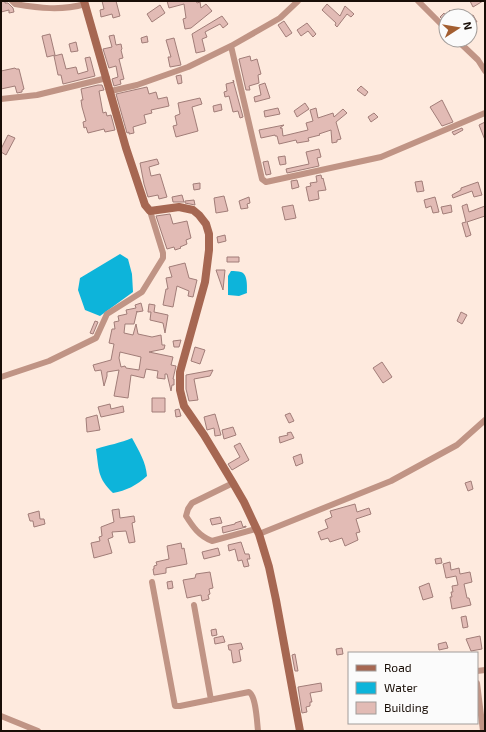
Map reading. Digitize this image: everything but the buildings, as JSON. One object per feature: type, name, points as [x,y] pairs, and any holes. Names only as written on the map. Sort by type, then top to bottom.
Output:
[{"type":"main road","points":[[85,2],[126,148],[145,205],[150,211],[179,207],[193,210],[206,224],[209,234],[209,250],[205,282],[180,372],[180,390],[184,406],[204,435],[233,483],[258,532],[269,567],[276,600],[300,731]]},
{"type":"street","points":[[12,1],[15,4],[56,9],[77,6],[85,2]]},
{"type":"street","points":[[110,91],[137,85],[188,67],[231,46],[280,18],[298,1]]},
{"type":"street","points":[[418,1],[438,21]]},
{"type":"street","points":[[231,46],[262,178],[266,182],[381,157],[485,113]]},
{"type":"street","points":[[465,48],[478,60],[485,71]]},
{"type":"street","points":[[1,99],[37,95],[107,78]]},
{"type":"street","points":[[1,378],[49,361],[96,338],[107,314],[142,292],[163,258],[163,253],[150,211]]},
{"type":"street","points":[[233,483],[192,503],[188,509],[186,516],[195,530],[201,535],[212,540],[258,532],[391,481],[456,445],[485,420]]},
{"type":"street","points":[[152,582],[175,706],[249,692],[252,694],[258,731]]},
{"type":"street","points":[[194,606],[211,700]]},
{"type":"street","points":[[478,691],[483,731]]},
{"type":"street","points":[[1,716],[38,731]]},
{"type":"water","points":[[120,254],[128,259],[132,274],[133,292],[100,316],[85,310],[78,290],[80,278]]},
{"type":"water","points":[[231,271],[241,272],[245,275],[247,281],[247,293],[239,296],[228,295],[228,276]]},
{"type":"water","points":[[132,438],[144,461],[147,476],[131,487],[113,493],[101,478],[98,468],[96,449]]}]
